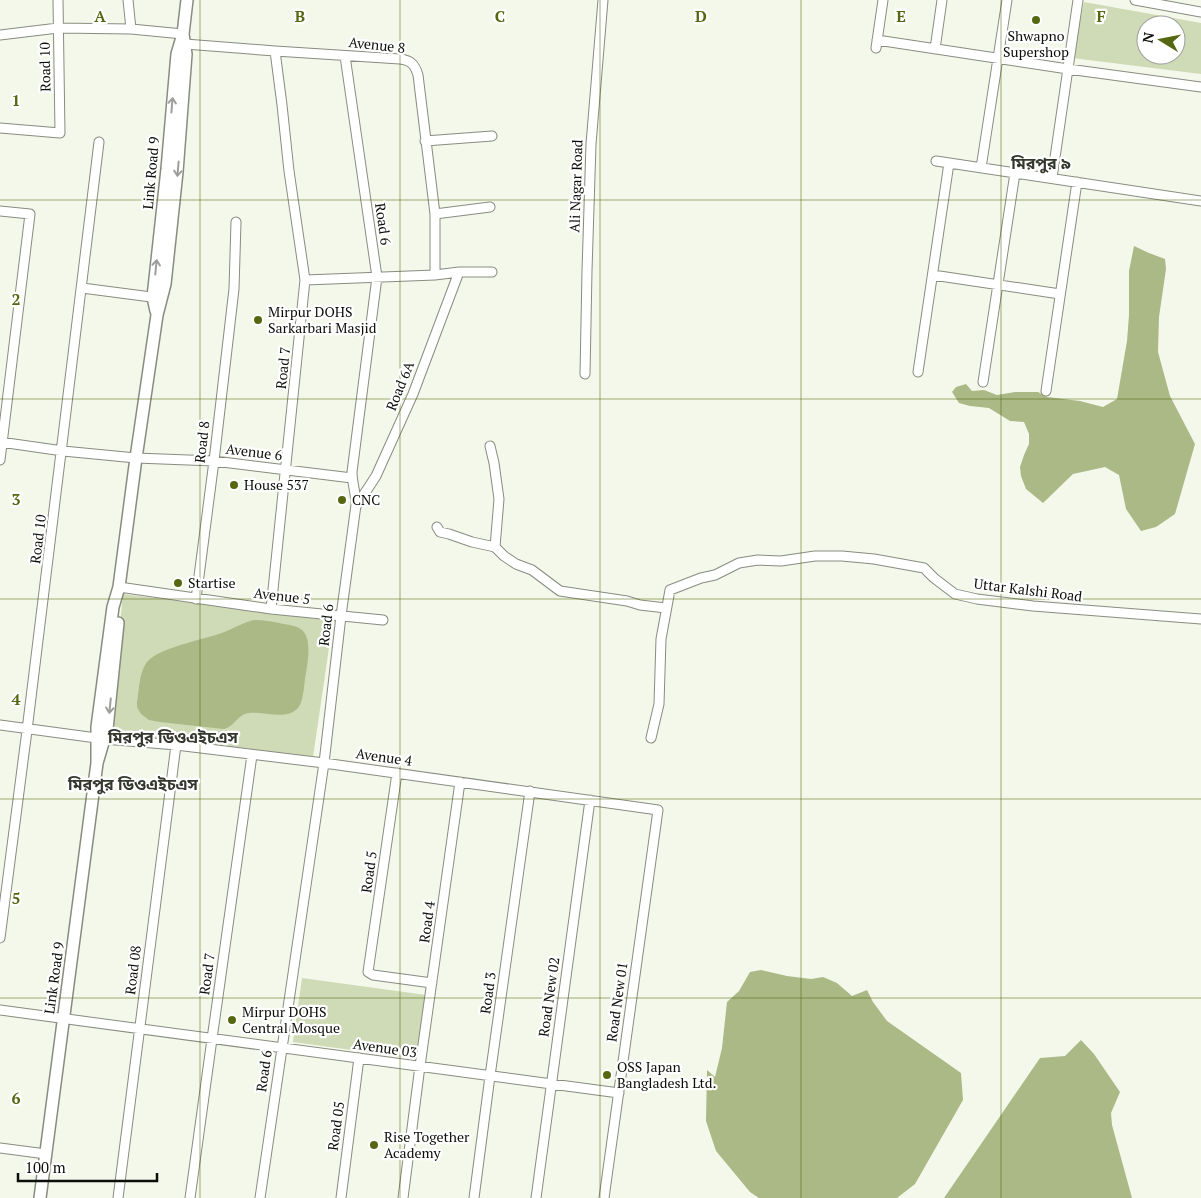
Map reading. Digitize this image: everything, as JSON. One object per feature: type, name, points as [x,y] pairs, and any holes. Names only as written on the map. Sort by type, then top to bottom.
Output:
[{"type":"main road","name":"Link Road 9","points":[[43,1197],[46,1154],[100,739],[107,729],[120,603],[119,587],[157,315],[166,170],[176,54],[184,39],[187,0]]},
{"type":"street","name":"Road 10","points":[[0,128],[60,133],[58,0]]},
{"type":"street","points":[[128,0],[131,29]]},
{"type":"street","name":"Ali Nagar Road","points":[[585,374],[586,271],[591,144],[603,0]]},
{"type":"street","points":[[883,0],[876,44],[935,49],[1201,87]]},
{"type":"street","points":[[935,49],[942,0]]},
{"type":"street","points":[[981,168],[1007,0]]},
{"type":"street","points":[[1052,178],[1078,0]]},
{"type":"street","points":[[1135,0],[1201,12]]},
{"type":"street","name":"Avenue 8","points":[[0,34],[58,28],[131,29],[184,39],[275,51],[408,60],[416,68],[418,75],[434,214],[435,275]]},
{"type":"street","name":"Road 7","points":[[271,609],[305,280],[288,171],[275,51]]},
{"type":"street","name":"Road 6","points":[[260,1198],[324,763],[356,505],[356,491],[352,478],[377,277],[345,56]]},
{"type":"street","points":[[426,141],[492,136]]},
{"type":"street","name":"Road 10","points":[[0,938],[63,451],[99,142]]},
{"type":"street","points":[[936,161],[1201,201]]},
{"type":"street","points":[[918,372],[949,163]]},
{"type":"street","points":[[983,382],[1015,173]]},
{"type":"street","points":[[1046,391],[1077,182]]},
{"type":"street","points":[[434,214],[490,207]]},
{"type":"street","points":[[0,211],[30,214],[0,460]]},
{"type":"street","name":"Road 8","points":[[196,599],[234,289],[236,222]]},
{"type":"street","name":"Road 6A","points":[[356,505],[376,476],[405,412],[459,272]]},
{"type":"street","points":[[305,280],[492,272]]},
{"type":"street","points":[[932,275],[1060,294]]},
{"type":"street","points":[[82,288],[157,297]]},
{"type":"street","name":"Avenue 6","points":[[1,442],[63,451],[136,458],[214,461],[352,478]]},
{"type":"street","points":[[490,446],[499,499],[495,547]]},
{"type":"street","points":[[436,526],[440,532],[495,547],[504,556],[516,564],[532,570],[560,592],[666,608],[661,640],[659,704],[651,738]]},
{"type":"street","name":"Uttar Kalshi Road","points":[[666,608],[670,590],[701,578],[715,575],[739,563],[758,560],[781,561],[815,556],[842,556],[874,559],[924,568],[955,594],[976,599],[1033,606],[1201,619]]},
{"type":"street","name":"Avenue 5","points":[[119,587],[271,609],[383,620]]},
{"type":"street","name":"Avenue 4","points":[[0,725],[100,739],[324,763],[658,810]]},
{"type":"street","name":"Road 08","points":[[118,1198],[176,746]]},
{"type":"street","name":"Road 7","points":[[190,1198],[252,755]]},
{"type":"street","name":"Road 5","points":[[397,773],[368,972],[370,974],[432,983]]},
{"type":"street","name":"Road 4","points":[[403,1198],[460,782]]},
{"type":"street","name":"Road 3","points":[[474,1198],[530,792]]},
{"type":"street","name":"Road New 02","points":[[536,1198],[590,800]]},
{"type":"street","name":"Road New 01","points":[[604,1198],[658,810]]},
{"type":"street","name":"Avenue 03","points":[[0,1010],[618,1093]]},
{"type":"street","name":"Road 05","points":[[341,1198],[359,1058]]},
{"type":"street","points":[[0,1148],[46,1154]]},
{"type":"shaded area","points":[[1084,2],[1156,15],[1136,15],[1136,65],[1186,65],[1186,20],[1201,23],[1201,74],[1072,58]]},
{"type":"shaded area","points":[[1134,246],[1165,259],[1166,269],[1159,317],[1158,352],[1170,396],[1195,444],[1175,514],[1156,527],[1141,531],[1126,509],[1119,475],[1105,467],[1073,474],[1043,503],[1026,489],[1021,476],[1020,467],[1029,444],[1029,434],[1024,422],[1010,421],[989,408],[959,403],[952,392],[956,387],[966,384],[972,391],[984,390],[997,395],[1015,392],[1038,392],[1047,397],[1080,401],[1103,407],[1117,399],[1127,341],[1129,271]]},
{"type":"shaded area","points":[[123,594],[333,621],[313,757],[109,736]]},
{"type":"shaded area","points":[[254,620],[293,626],[302,630],[305,634],[308,646],[308,660],[302,698],[298,708],[293,712],[281,715],[245,714],[224,729],[160,722],[149,720],[141,714],[137,707],[140,683],[143,669],[150,659],[168,649],[222,633]]},
{"type":"shaded area","points":[[761,970],[811,979],[823,977],[837,983],[852,996],[867,990],[887,1021],[961,1073],[963,1100],[915,1184],[897,1198],[759,1198],[750,1192],[716,1151],[706,1121],[707,1070],[715,1077],[722,1048],[727,1002],[739,991],[750,972]]},
{"type":"shaded area","points":[[302,978],[426,995],[417,1059],[293,1042]]},
{"type":"shaded area","points":[[1081,1040],[1094,1054],[1120,1092],[1111,1113],[1112,1125],[1132,1198],[944,1198],[1040,1058],[1065,1056]]},
{"type":"place","name":"Shwapno Supershop","points":[[1036,20]]},
{"type":"place","name":"Mirpur DOHS Sarkarbari Masjid","points":[[258,320]]},
{"type":"place","name":"House 537","points":[[234,485]]},
{"type":"place","name":"CNC","points":[[342,500]]},
{"type":"place","name":"Startise","points":[[178,583]]},
{"type":"place","name":"Mirpur DOHS Central Mosque","points":[[232,1020]]},
{"type":"place","name":"OSS Japan Bangladesh Ltd.","points":[[607,1075]]},
{"type":"place","name":"Rise Together Academy","points":[[374,1145]]},
{"type":"district","name":"মিরপুর ৯","points":[[1041,163]]},
{"type":"district","name":"মিরপুর ডিওএইচএস","points":[[173,737]]},
{"type":"district","name":"মিরপুর ডিওএইচএস","points":[[133,784]]}]
